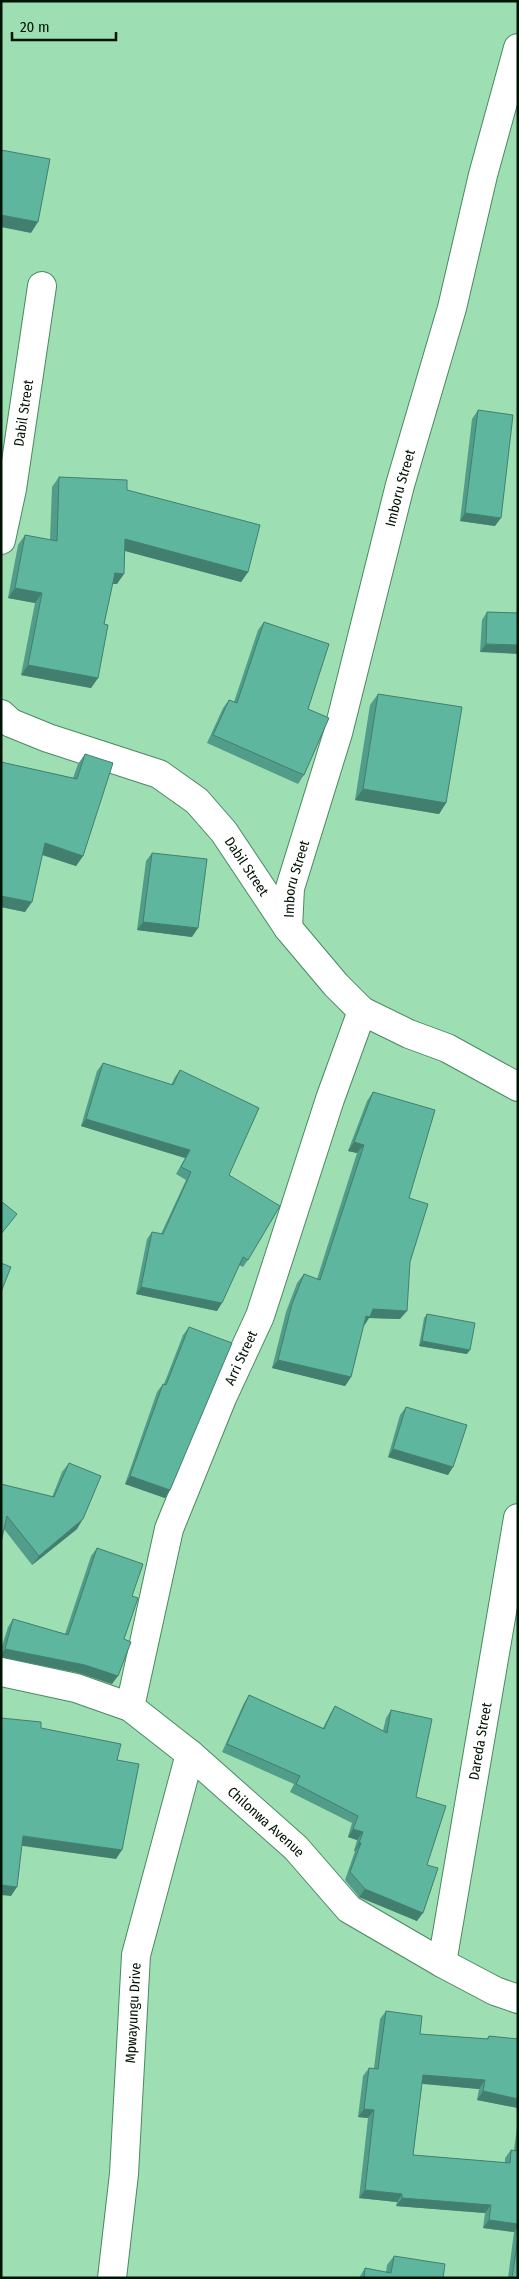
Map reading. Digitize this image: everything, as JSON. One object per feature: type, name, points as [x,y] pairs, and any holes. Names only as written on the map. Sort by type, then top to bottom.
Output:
[{"type":"street","name":"Imboru Street","points":[[288,928],[290,888],[338,733],[398,494],[452,308],[484,175],[518,48]]},
{"type":"street","name":"Dabil Street","points":[[1,540],[12,489],[42,286]]},
{"type":"street","name":"Dabil Street","points":[[1,714],[11,723],[48,738],[159,774],[197,801],[224,832],[288,928],[336,985],[362,1011],[409,1034],[447,1048],[518,1086]]},
{"type":"street","name":"Arri Street","points":[[130,1707],[169,1529],[222,1398],[260,1316],[330,1099],[362,1011]]},
{"type":"street","name":"Dareda Street","points":[[442,1963],[518,1518]]},
{"type":"street","name":"Chilonwa Avenue","points":[[1,1672],[76,1688],[130,1707],[190,1754],[296,1848],[349,1909],[442,1963],[495,1991],[518,1999]]},
{"type":"street","name":"Mpwayungu Drive","points":[[112,2278],[124,2174],[136,1956],[190,1754]]},
{"type":"building","points":[[1,150],[50,159],[38,222],[1,215]]},
{"type":"building","points":[[478,410],[513,415],[501,518],[465,513]]},
{"type":"building","points":[[59,477],[127,480],[127,490],[260,525],[248,572],[125,539],[124,574],[115,573],[104,624],[108,625],[98,678],[28,665],[42,593],[15,588],[25,535],[57,541]]},
{"type":"building","points":[[487,612],[518,613],[518,645],[486,644]]},
{"type":"building","points":[[264,622],[329,644],[308,709],[329,718],[304,775],[213,735],[229,700],[237,703]]},
{"type":"building","points":[[378,694],[462,707],[446,803],[363,789]]},
{"type":"building","points":[[85,754],[113,763],[83,856],[45,843],[32,902],[1,896],[1,762],[77,779]]},
{"type":"building","points":[[152,853],[207,859],[198,928],[143,922]]},
{"type":"building","points":[[103,1063],[173,1085],[180,1070],[259,1108],[229,1175],[280,1206],[248,1260],[243,1257],[222,1303],[141,1287],[152,1232],[163,1234],[191,1172],[181,1167],[190,1150],[86,1119]]},
{"type":"building","points":[[373,1092],[435,1110],[409,1198],[428,1204],[410,1262],[407,1311],[373,1309],[370,1317],[366,1316],[351,1377],[278,1360],[292,1304],[304,1274],[320,1280],[364,1145],[354,1142]]},
{"type":"building","points":[[1,1201],[17,1214],[1,1234]]},
{"type":"building","points":[[1,1263],[11,1267],[1,1292]]},
{"type":"building","points":[[427,1314],[475,1323],[470,1350],[422,1341]]},
{"type":"building","points":[[189,1327],[232,1343],[170,1490],[130,1476],[163,1384],[166,1385]]},
{"type":"building","points":[[406,1407],[467,1425],[453,1467],[393,1449]]},
{"type":"building","points":[[69,1463],[101,1476],[83,1519],[39,1556],[7,1516],[1,1542],[1,1484],[54,1497]]},
{"type":"building","points":[[97,1548],[143,1564],[132,1596],[138,1598],[124,1639],[131,1642],[118,1676],[85,1665],[5,1649],[13,1619],[68,1635]]},
{"type":"building","points":[[249,1695],[324,1729],[335,1706],[387,1733],[391,1710],[432,1719],[416,1797],[446,1806],[427,1865],[438,1868],[423,1913],[365,1889],[350,1872],[363,1832],[353,1829],[358,1816],[296,1784],[300,1776],[227,1744]]},
{"type":"building","points":[[1,1718],[41,1722],[41,1728],[121,1744],[117,1760],[139,1764],[122,1850],[23,1836],[17,1887],[1,1885]]},
{"type":"building","points":[[386,2011],[422,2016],[420,2034],[488,2039],[489,2036],[518,2039],[518,2099],[483,2091],[485,2080],[423,2075],[413,2155],[510,2163],[511,2150],[518,2151],[518,2224],[489,2220],[491,2205],[402,2198],[402,2194],[365,2190],[374,2110],[364,2109],[369,2068],[378,2069]]},
{"type":"building","points":[[518,2238],[518,2278],[512,2278]]},
{"type":"building","points":[[394,2256],[445,2264],[443,2278],[364,2278],[365,2268],[391,2273]]}]
